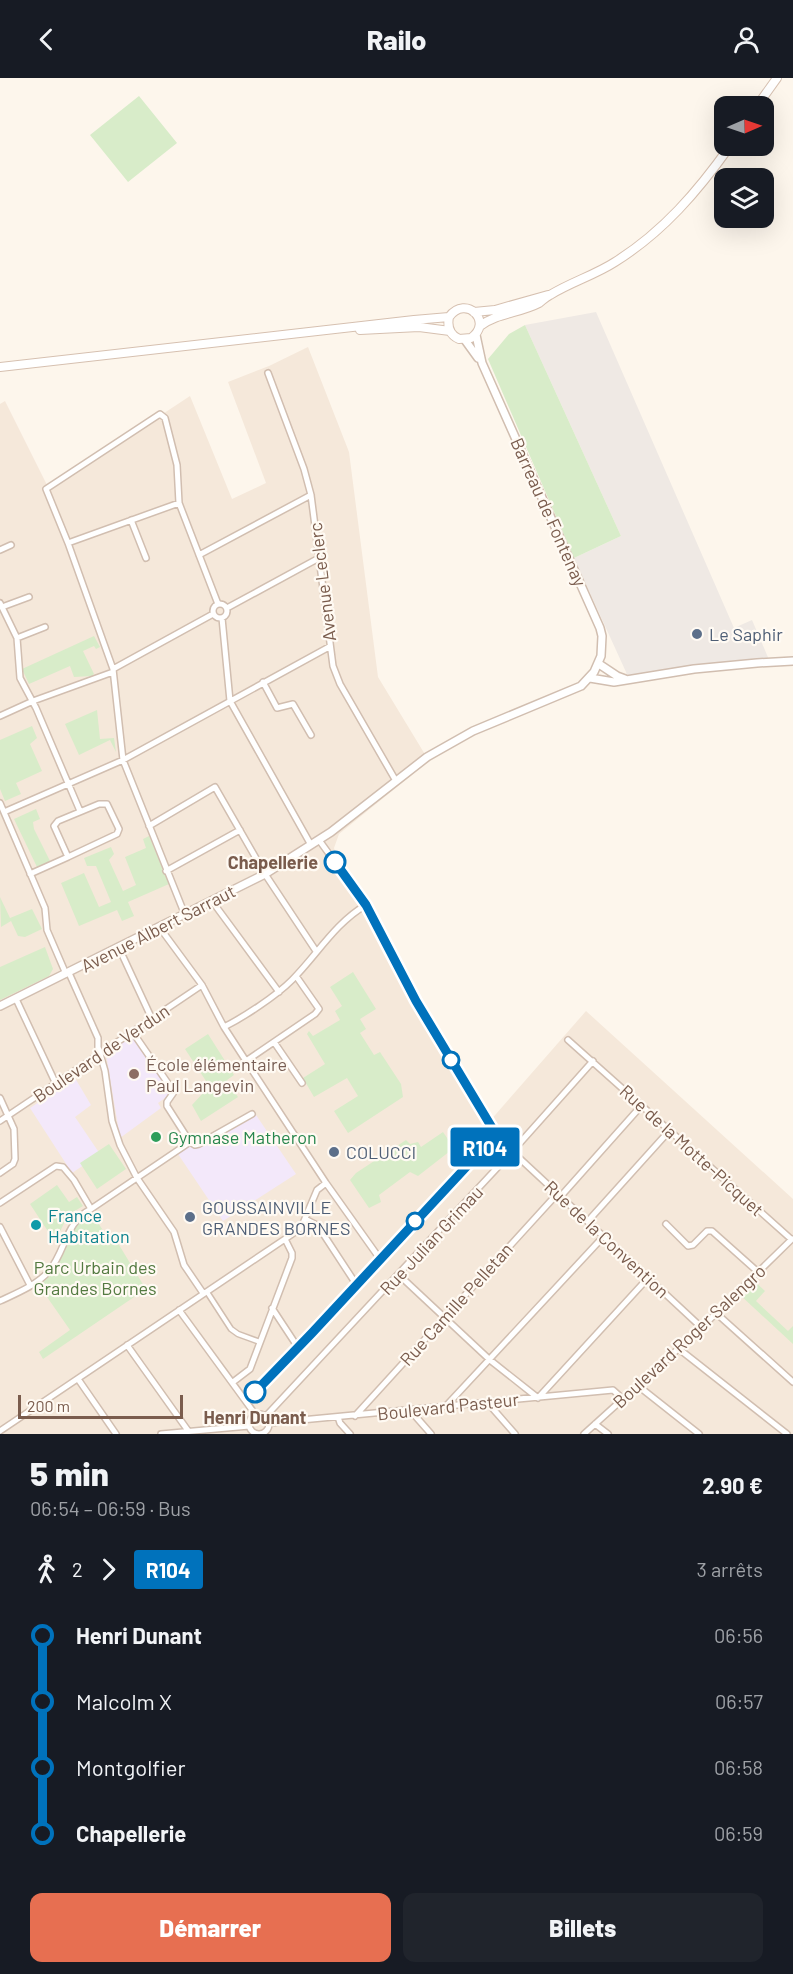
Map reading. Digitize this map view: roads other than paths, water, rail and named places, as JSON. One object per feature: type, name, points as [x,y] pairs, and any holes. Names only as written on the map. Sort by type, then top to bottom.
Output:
[{"type":"main road","points":[[764,96],[777,78]]},
{"type":"main road","points":[[474,312],[495,310],[549,295],[604,269],[643,243],[687,202],[722,156]]},
{"type":"main road","points":[[480,326],[492,319],[518,312],[540,302],[549,295]]},
{"type":"main road","points":[[467,308],[474,312],[479,318],[480,326],[476,335],[465,340],[456,338],[450,331],[449,318],[459,309],[467,308]]},
{"type":"main road","points":[[0,367],[414,320],[449,318]]},
{"type":"main road","points":[[310,333],[419,327],[450,331]]},
{"type":"street","name":"Barreau de Fontenay","points":[[476,335],[482,363],[596,618],[603,647],[599,664]]},
{"type":"street","name":"Barreau de Fontenay","points":[[465,340],[482,363]]},
{"type":"street","name":"Avenue Leclerc","points":[[268,373],[304,469],[311,495],[333,666],[340,684],[396,781]]},
{"type":"street","points":[[185,915],[123,760],[113,670],[68,543],[46,489],[160,414],[165,418],[177,465],[179,503],[218,604]]},
{"type":"street","points":[[199,555],[311,495]]},
{"type":"street","points":[[68,543],[179,503]]},
{"type":"street","points":[[131,520],[146,558]]},
{"type":"street","points":[[0,550],[10,545]]},
{"type":"street","points":[[227,608],[319,558]]},
{"type":"street","points":[[29,597],[1,605],[17,638],[20,678],[33,701],[80,812]]},
{"type":"street","points":[[218,604],[227,608]]},
{"type":"street","points":[[213,614],[214,607],[218,604]]},
{"type":"street","points":[[222,618],[226,615],[227,608]]},
{"type":"street","points":[[0,716],[113,670],[213,614]]},
{"type":"street","points":[[213,614],[222,618]]},
{"type":"street","points":[[222,618],[230,701],[311,844]]},
{"type":"street","points":[[17,638],[45,627]]},
{"type":"street","points":[[4,812],[123,760],[329,647]]},
{"type":"street","points":[[628,680],[617,676],[599,664],[590,678],[614,682],[628,680],[694,669],[793,661]]},
{"type":"street","name":"Avenue Albert Sarraut","points":[[0,1006],[265,874],[319,840],[427,758],[473,732],[575,689],[590,678]]},
{"type":"street","points":[[263,682],[277,708],[293,704],[311,735]]},
{"type":"street","points":[[149,826],[215,787],[265,874],[316,951]]},
{"type":"street","points":[[0,803],[45,908],[49,936],[98,1038],[112,1121],[120,1145],[137,1178],[174,1232],[184,1265],[231,1329],[260,1342]]},
{"type":"street","points":[[30,874],[68,857],[117,834],[119,829],[107,804],[99,804],[58,821],[54,826],[68,857]]},
{"type":"street","points":[[166,871],[240,830]]},
{"type":"street","name":"Rue de la Convention","points":[[319,840],[366,905],[416,1001],[506,1150],[516,1155],[701,1327]]},
{"type":"street","points":[[212,901],[279,992]]},
{"type":"street","points":[[224,1027],[279,992],[351,913],[366,905]]},
{"type":"street","points":[[160,928],[202,985],[224,1027],[246,1061],[326,1183],[380,1259]]},
{"type":"street","points":[[119,948],[152,1018]]},
{"type":"street","points":[[246,1061],[319,1009],[296,976]]},
{"type":"street","name":"Boulevard de Verdun","points":[[0,1121],[202,985]]},
{"type":"street","points":[[16,999],[56,1083]]},
{"type":"street","points":[[134,1031],[174,1092],[167,1106],[190,1142],[195,1145],[200,1144],[252,1114]]},
{"type":"street","name":"Rue de la Motte-Picquet","points":[[568,1040],[792,1238]]},
{"type":"street","points":[[274,1042],[302,1083]]},
{"type":"street","name":"Rue Julian Grimau","points":[[266,1416],[399,1275],[593,1061]]},
{"type":"street","points":[[0,1098],[14,1129],[15,1159],[13,1164],[0,1173]]},
{"type":"street","name":"Rue Camille Pelletan","points":[[355,1416],[444,1316],[642,1106]]},
{"type":"street","points":[[588,1221],[670,1130]]},
{"type":"street","points":[[247,1401],[497,1136]]},
{"type":"street","points":[[0,1301],[39,1281],[48,1272],[54,1264],[69,1229],[83,1213],[190,1142]]},
{"type":"street","points":[[2,1202],[56,1166],[63,1167],[74,1180],[91,1209]]},
{"type":"street","points":[[0,1431],[301,1228],[317,1190],[326,1183]]},
{"type":"street","points":[[305,1219],[320,1229],[356,1284]]},
{"type":"street","points":[[666,1224],[688,1246],[693,1245],[707,1231],[712,1231],[758,1272]]},
{"type":"street","points":[[0,1227],[30,1285]]},
{"type":"street","points":[[446,1406],[604,1236]]},
{"type":"street","name":"Boulevard Roger Salengro","points":[[584,1434],[679,1349],[792,1238]]},
{"type":"street","points":[[233,1382],[250,1369],[292,1258],[292,1252],[285,1239]]},
{"type":"street","points":[[399,1275],[490,1360],[538,1398],[648,1278]]},
{"type":"street","points":[[272,1308],[297,1346]]},
{"type":"street","points":[[179,1310],[255,1414]]},
{"type":"street","points":[[716,1313],[793,1382]]},
{"type":"street","points":[[127,1345],[189,1432]]},
{"type":"street","points":[[679,1349],[789,1434],[793,1431]]},
{"type":"street","points":[[78,1378],[116,1434]]},
{"type":"street","points":[[637,1385],[699,1434]]},
{"type":"street","name":"Boulevard Pasteur","points":[[270,1423],[613,1390],[623,1399]]},
{"type":"street","points":[[487,1402],[515,1434]]},
{"type":"street","points":[[410,1410],[431,1434]]},
{"type":"street","points":[[161,1434],[250,1430],[261,1434],[267,1433],[270,1423],[266,1416],[255,1414],[250,1419],[250,1430]]},
{"type":"street","points":[[338,1417],[340,1423],[350,1434]]},
{"type":"street","points":[[595,1424],[608,1434]]},
{"type":"place","name":"Le Saphir","points":[[697,634]]},
{"type":"place","name":"Chapellerie","points":[[335,862]]},
{"type":"place","name":"École élémentaire Paul Langevin","points":[[134,1074]]},
{"type":"place","name":"Gymnase Matheron","points":[[156,1137]]},
{"type":"place","name":"COLUCCI","points":[[334,1152]]},
{"type":"place","name":"GOUSSAINVILLE GRANDES BORNES","points":[[190,1217]]},
{"type":"place","name":"France Habitation","points":[[36,1225]]},
{"type":"place","name":"Henri Dunant","points":[[255,1392]]},
{"type":"park label","name":"Parc Urbain des Grandes Bornes","points":[[95,1277]]}]
